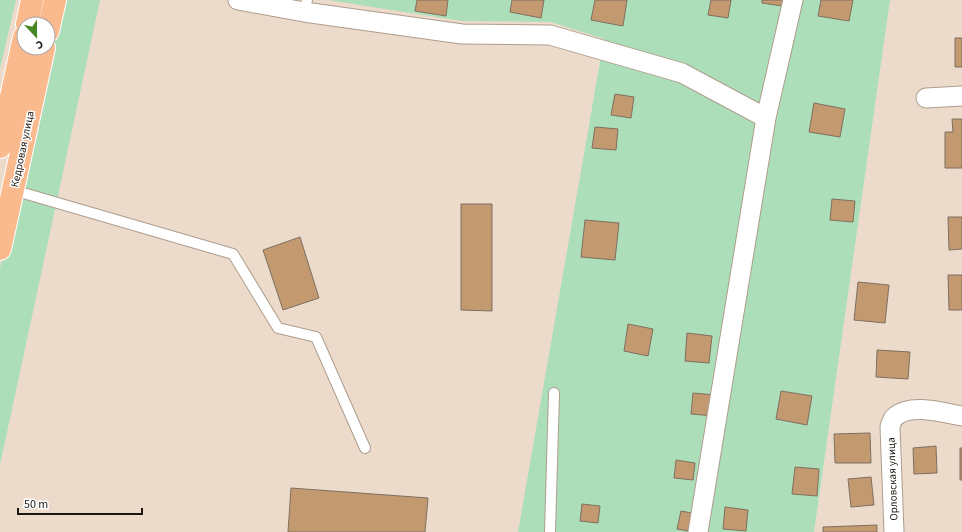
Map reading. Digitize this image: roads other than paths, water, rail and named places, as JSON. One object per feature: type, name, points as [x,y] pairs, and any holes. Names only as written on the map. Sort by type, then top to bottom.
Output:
[{"type":"main road","points":[[29,16],[32,0]]},
{"type":"main road","points":[[51,16],[55,0]]},
{"type":"main road","name":"Кедровая улица","points":[[0,147],[20,56]]},
{"type":"main road","name":"Кедровая улица","points":[[0,249],[42,56]]},
{"type":"street","points":[[238,0],[306,6],[462,34],[550,36],[682,73],[766,118]]},
{"type":"street","points":[[698,532],[766,118],[793,0]]},
{"type":"street","points":[[926,98],[962,96]]},
{"type":"street","name":"Орловская улица","points":[[894,532],[890,427],[895,416],[908,410],[929,410],[962,416]]},
{"type":"lane","points":[[13,190],[233,254],[278,328],[316,337],[365,448]]},
{"type":"lane","points":[[550,532],[554,393]]}]
